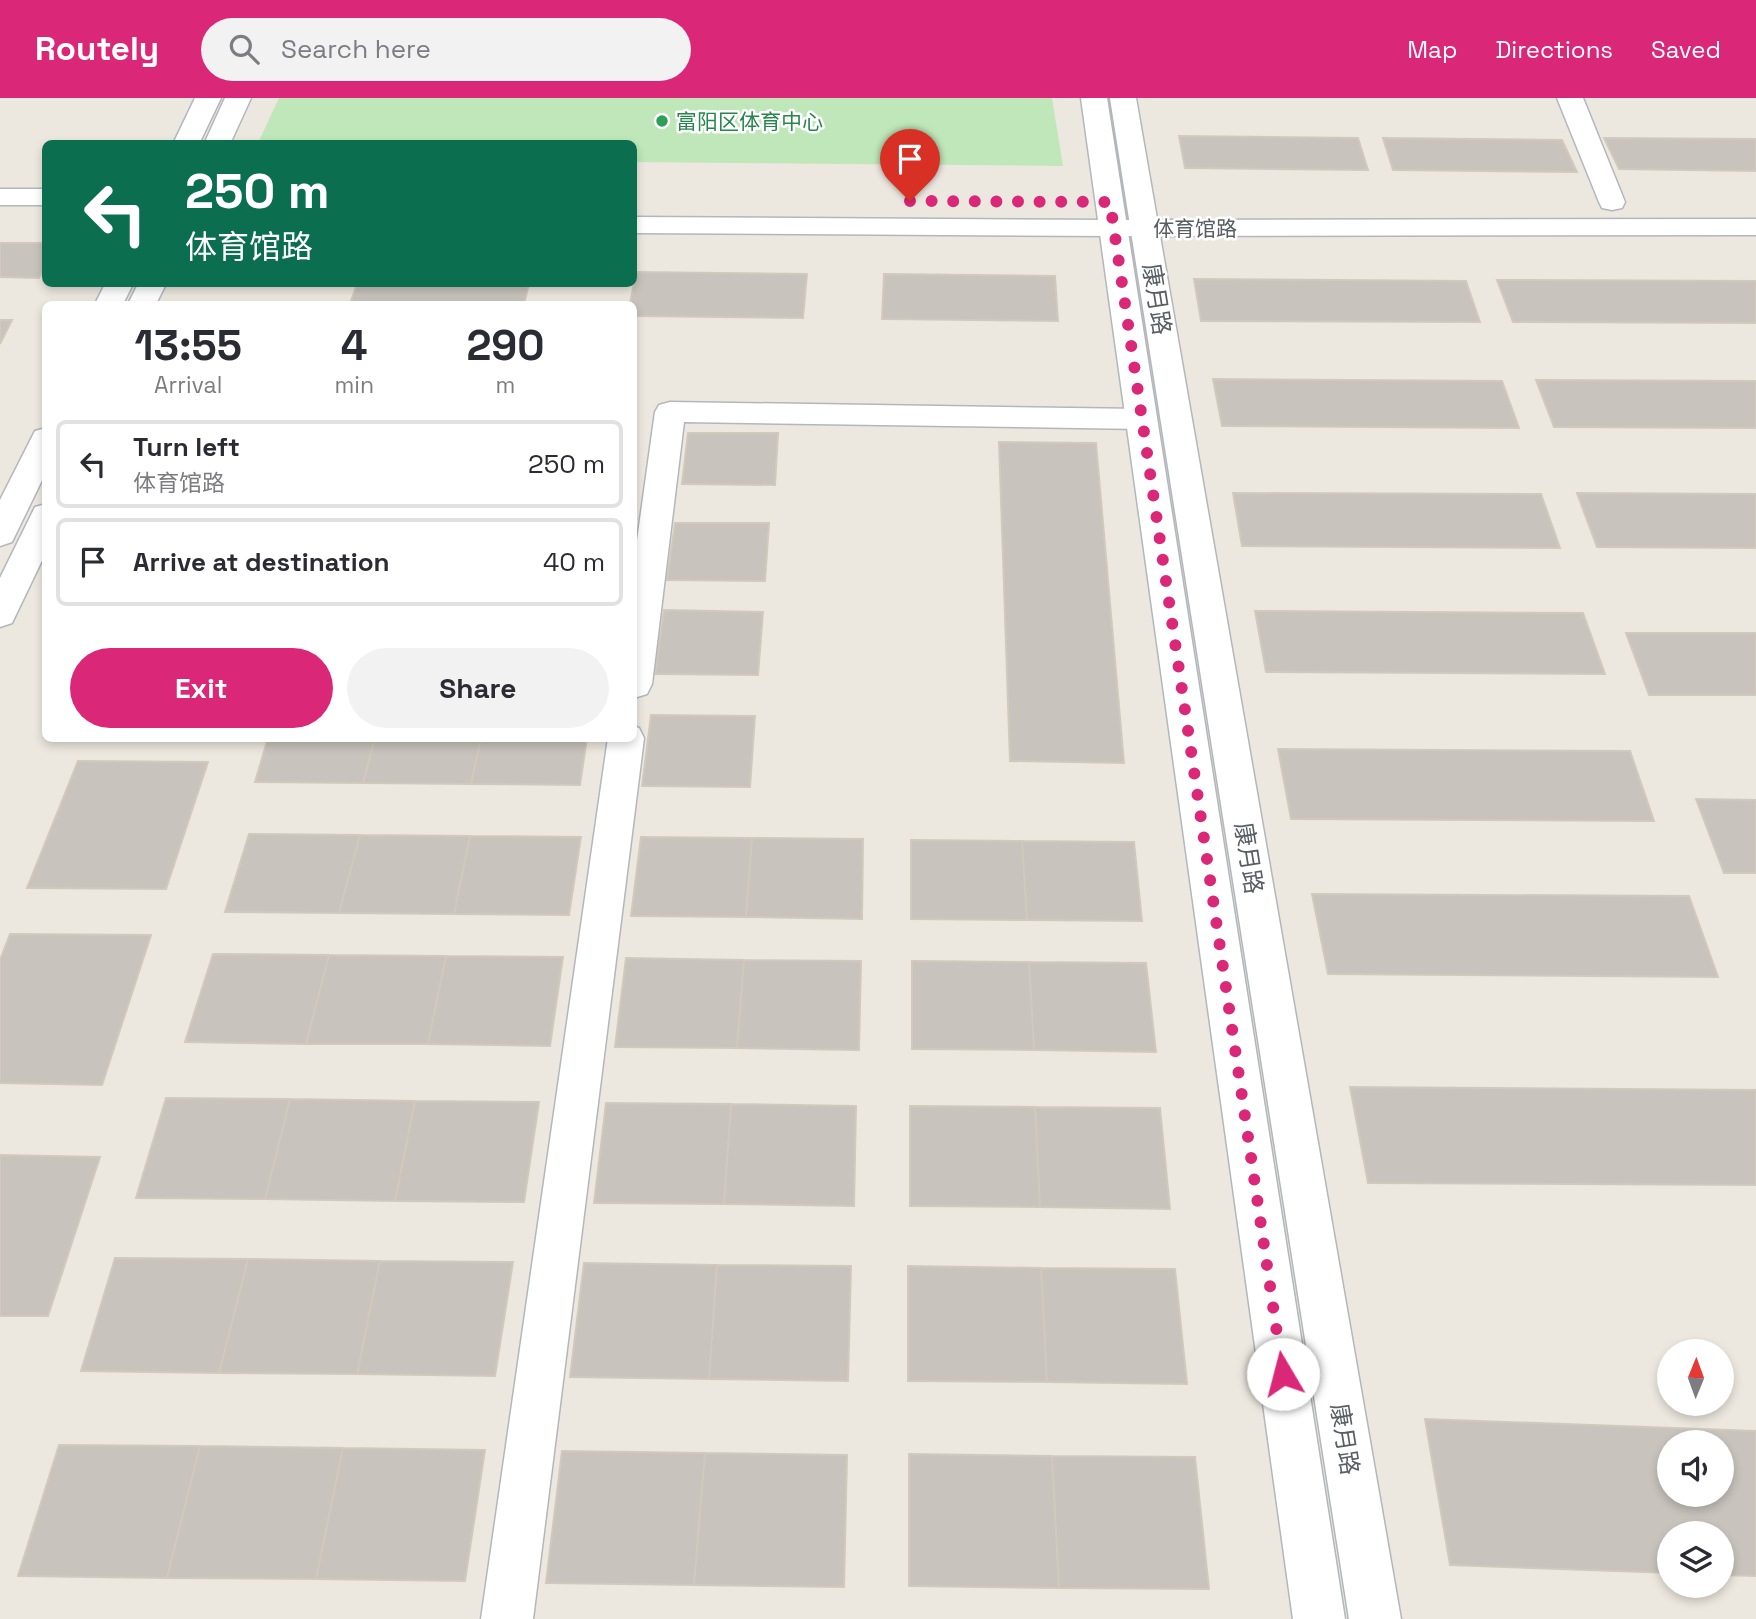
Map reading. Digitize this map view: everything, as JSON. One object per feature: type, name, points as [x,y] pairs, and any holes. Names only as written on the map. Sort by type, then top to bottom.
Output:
[{"type":"street","points":[[188,140],[208,98]]},
{"type":"street","points":[[219,140],[238,98]]},
{"type":"street","name":"康月路","points":[[1094,98],[1127,211],[1375,1619]]},
{"type":"street","name":"康月路","points":[[1123,98],[1127,211],[1142,419],[1319,1619]]},
{"type":"street","points":[[1570,98],[1612,202]]},
{"type":"street","points":[[0,197],[42,197]]},
{"type":"street","points":[[1580,202],[1756,202]]},
{"type":"street","name":"体育馆路","points":[[637,225],[1127,211],[1756,227]]},
{"type":"street","points":[[0,222],[42,222]]},
{"type":"street","points":[[637,661],[670,412],[1142,419]]},
{"type":"street","points":[[0,534],[42,446]]},
{"type":"street","points":[[0,614],[42,523]]},
{"type":"street","points":[[507,1619],[625,742]]},
{"type":"green space","name":"富阳区体育中心","points":[[279,98],[1052,98],[1063,166],[637,162],[637,140],[259,140]]},
{"type":"building","points":[[1179,136],[1358,138],[1368,170],[1185,168]]},
{"type":"building","points":[[1383,138],[1562,140],[1577,172],[1393,170]]},
{"type":"building","points":[[1604,138],[1756,139],[1756,171],[1619,169]]},
{"type":"building","points":[[0,243],[42,243],[42,272],[39,278],[0,277]]},
{"type":"building","points":[[637,272],[807,274],[803,318],[637,316],[637,301],[631,301],[633,287],[637,287]]},
{"type":"building","points":[[884,274],[1055,276],[1058,321],[882,319]]},
{"type":"building","points":[[1194,279],[1466,281],[1480,322],[1201,321]]},
{"type":"building","points":[[1497,280],[1756,281],[1756,323],[1513,322]]},
{"type":"building","points":[[356,287],[528,287],[525,301],[351,301]]},
{"type":"building","points":[[0,320],[12,320],[0,344]]},
{"type":"building","points":[[1213,379],[1502,381],[1519,428],[1222,426]]},
{"type":"building","points":[[1536,380],[1756,381],[1756,428],[1554,427]]},
{"type":"building","points":[[688,433],[778,433],[775,485],[682,484]]},
{"type":"building","points":[[999,442],[1096,443],[1124,763],[1010,761]]},
{"type":"building","points":[[1233,493],[1541,494],[1560,548],[1242,546]]},
{"type":"building","points":[[1577,493],[1756,494],[1756,548],[1597,547]]},
{"type":"building","points":[[675,523],[769,523],[765,581],[667,580]]},
{"type":"building","points":[[664,610],[763,612],[758,675],[655,674]]},
{"type":"building","points":[[1255,611],[1583,613],[1605,674],[1266,672]]},
{"type":"building","points":[[1626,633],[1756,633],[1756,695],[1649,695]]},
{"type":"building","points":[[651,715],[755,716],[750,787],[642,786]]},
{"type":"building","points":[[267,742],[374,742],[363,783],[255,782]]},
{"type":"building","points":[[374,742],[480,742],[471,784],[363,783]]},
{"type":"building","points":[[480,742],[586,742],[580,785],[471,784]]},
{"type":"building","points":[[1278,749],[1630,751],[1654,821],[1291,819]]},
{"type":"building","points":[[78,761],[208,762],[166,889],[27,888]]},
{"type":"building","points":[[1696,799],[1756,800],[1756,873],[1724,873]]},
{"type":"building","points":[[249,834],[360,835],[339,913],[225,912]]},
{"type":"building","points":[[360,835],[470,836],[454,914],[339,913]]},
{"type":"building","points":[[470,836],[581,837],[569,915],[454,914]]},
{"type":"building","points":[[641,837],[752,838],[746,917],[631,916]]},
{"type":"building","points":[[752,838],[863,839],[862,919],[746,917]]},
{"type":"building","points":[[911,840],[1022,841],[1027,920],[911,919]]},
{"type":"building","points":[[1022,841],[1134,842],[1142,921],[1027,920]]},
{"type":"building","points":[[1312,894],[1689,896],[1718,977],[1328,974]]},
{"type":"building","points":[[10,934],[151,935],[102,1085],[0,1083],[0,960]]},
{"type":"building","points":[[213,954],[329,955],[306,1044],[185,1042]]},
{"type":"building","points":[[329,955],[446,956],[428,1044],[306,1044]]},
{"type":"building","points":[[446,956],[563,957],[550,1046],[428,1044]]},
{"type":"building","points":[[626,958],[744,960],[737,1048],[615,1047]]},
{"type":"building","points":[[744,960],[861,961],[859,1050],[737,1048]]},
{"type":"building","points":[[912,961],[1029,962],[1034,1050],[912,1049]]},
{"type":"building","points":[[1029,962],[1146,963],[1156,1052],[1034,1050]]},
{"type":"building","points":[[1350,1087],[1756,1090],[1756,1185],[1368,1183]]},
{"type":"building","points":[[166,1098],[290,1099],[265,1199],[136,1198]]},
{"type":"building","points":[[290,1099],[415,1101],[395,1201],[265,1199]]},
{"type":"building","points":[[415,1101],[539,1102],[524,1202],[395,1201]]},
{"type":"building","points":[[606,1103],[731,1104],[724,1204],[594,1203]]},
{"type":"building","points":[[731,1104],[856,1106],[854,1206],[724,1204]]},
{"type":"building","points":[[910,1106],[1035,1107],[1040,1207],[910,1206]]},
{"type":"building","points":[[1035,1107],[1160,1108],[1170,1209],[1040,1207]]},
{"type":"building","points":[[0,1155],[100,1157],[48,1316],[0,1316]]},
{"type":"building","points":[[115,1258],[248,1259],[219,1373],[81,1371]]},
{"type":"building","points":[[248,1259],[380,1261],[357,1374],[219,1373]]},
{"type":"building","points":[[380,1261],[513,1262],[495,1376],[357,1374]]},
{"type":"building","points":[[584,1263],[717,1265],[709,1379],[570,1377]]},
{"type":"building","points":[[717,1265],[851,1266],[848,1381],[709,1379]]},
{"type":"building","points":[[908,1266],[1041,1268],[1047,1382],[908,1381]]},
{"type":"building","points":[[1041,1268],[1175,1269],[1187,1384],[1047,1382]]},
{"type":"building","points":[[1425,1419],[1728,1430],[1657,1430],[1657,1507],[1734,1507],[1734,1430],[1756,1431],[1756,1576],[1734,1575],[1734,1521],[1657,1521],[1657,1573],[1450,1565]]},
{"type":"building","points":[[59,1445],[200,1446],[167,1578],[18,1576]]},
{"type":"building","points":[[200,1446],[343,1448],[316,1579],[167,1578]]},
{"type":"building","points":[[343,1448],[485,1450],[465,1581],[316,1579]]},
{"type":"building","points":[[562,1451],[705,1453],[694,1585],[546,1583]]},
{"type":"building","points":[[705,1453],[847,1455],[844,1587],[694,1585]]},
{"type":"building","points":[[909,1454],[1052,1456],[1059,1588],[909,1586]]},
{"type":"building","points":[[1052,1456],[1195,1457],[1209,1589],[1059,1588]]},
{"type":"place","name":"富阳区体育中心","points":[[662,121]]},
{"type":"route","points":[[910,201],[1110,202],[1283,1374]]}]
